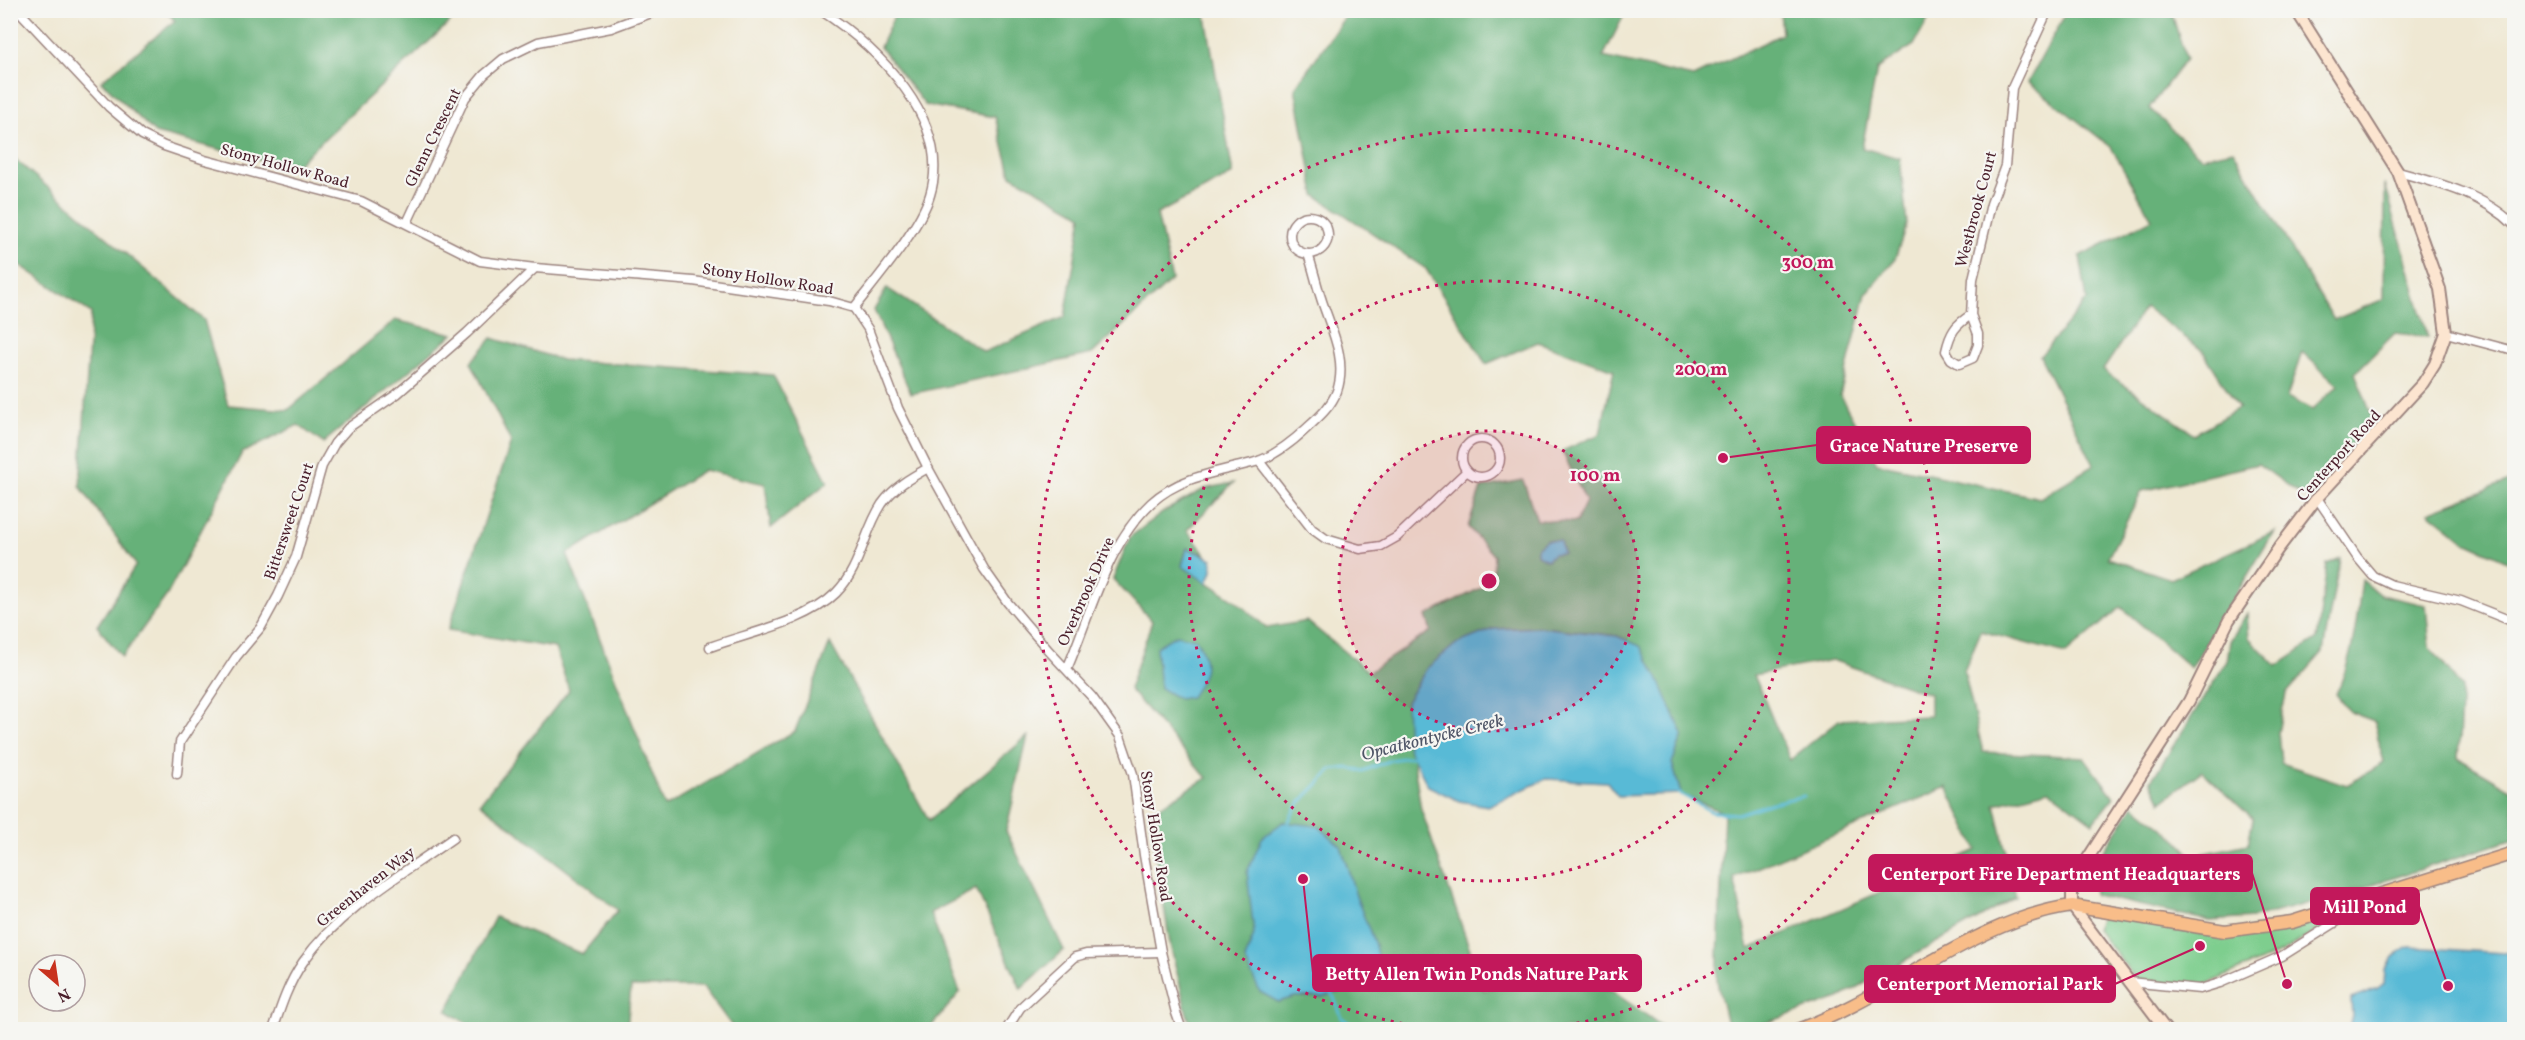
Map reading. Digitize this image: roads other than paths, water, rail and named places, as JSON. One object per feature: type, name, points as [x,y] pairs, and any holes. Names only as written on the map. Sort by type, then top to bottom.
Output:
[{"type":"main road","name":"Centerport Road","points":[[2072,906],[2072,892],[2079,872],[2189,701],[2229,620],[2317,498],[2423,383],[2435,364],[2446,333],[2440,290],[2398,172],[2296,10]]},
{"type":"main road","points":[[1797,1029],[1828,1019],[2001,926],[2052,909],[2072,906],[2225,931],[2292,922],[2514,853]]},
{"type":"main road","points":[[2072,906],[2166,1029]]},
{"type":"street","name":"Stony Hollow Road","points":[[18,10],[109,107],[142,135],[164,146],[205,160],[361,201],[480,261],[693,282],[829,300],[854,308],[868,329],[898,408],[928,468],[984,569],[1022,619],[1092,697],[1120,736],[1133,774],[1161,952],[1182,1029]]},
{"type":"street","name":"Glenn Crescent","points":[[407,223],[465,98],[484,75],[503,59],[538,42],[611,28],[659,10]]},
{"type":"street","points":[[820,10],[855,36],[903,86],[918,106],[927,127],[935,161],[930,196],[917,221],[854,308]]},
{"type":"street","name":"Westbrook Court","points":[[1971,315],[1952,329],[1948,340],[1946,351],[1951,359],[1959,363],[1973,358],[1978,345],[1978,334],[1971,315],[1973,279],[1991,204],[2006,166],[2012,88],[2048,10]]},
{"type":"street","points":[[2398,172],[2436,182],[2489,204],[2514,225]]},
{"type":"street","name":"Overbrook Drive","points":[[1067,669],[1120,543],[1151,503],[1172,488],[1192,478],[1259,461],[1280,450],[1327,409],[1337,390],[1340,373],[1339,352],[1308,254],[1295,248],[1290,232],[1300,218],[1313,216],[1323,222],[1328,234],[1320,250],[1308,254]]},
{"type":"street","name":"Bittersweet Court","points":[[177,774],[180,742],[236,657],[261,627],[278,596],[296,556],[322,466],[334,443],[348,428],[397,394],[467,333],[535,268]]},
{"type":"street","points":[[2446,333],[2514,351]]},
{"type":"street","points":[[1482,439],[1493,444],[1499,455],[1494,471],[1483,477],[1472,475],[1467,471],[1462,459],[1465,447],[1475,440],[1482,439]]},
{"type":"street","points":[[1259,461],[1312,529],[1326,539],[1360,549],[1381,546],[1397,537],[1467,471]]},
{"type":"street","points":[[710,647],[802,615],[835,594],[861,555],[882,504],[901,483],[928,468]]},
{"type":"street","points":[[2317,498],[2357,557],[2373,576],[2392,585],[2461,601],[2514,622]]},
{"type":"street","name":"Greenhaven Way","points":[[273,1029],[288,989],[302,964],[319,941],[344,917],[453,838]]},
{"type":"street","points":[[2129,982],[2200,989],[2220,984],[2282,956],[2341,919],[2356,903]]},
{"type":"street","points":[[1006,1029],[1020,1008],[1075,957],[1086,954],[1161,952]]},
{"type":"water","points":[[1546,540],[1560,541],[1563,553],[1553,554],[1547,560],[1537,555],[1537,548]]},
{"type":"water","points":[[1187,548],[1212,559],[1212,571],[1207,583],[1182,566]]},
{"type":"water","points":[[1541,627],[1617,636],[1640,646],[1658,678],[1683,735],[1672,763],[1681,794],[1618,796],[1607,782],[1546,779],[1488,806],[1459,801],[1428,786],[1408,748],[1406,702],[1427,668],[1456,644],[1493,629]]},
{"type":"water","points":[[1176,635],[1196,639],[1205,661],[1203,675],[1191,697],[1179,699],[1160,688],[1156,647]]},
{"type":"water","points":[[1283,822],[1318,826],[1341,846],[1378,959],[1375,969],[1354,988],[1322,997],[1295,997],[1278,1002],[1260,992],[1245,960],[1254,934],[1247,872],[1262,838]]},
{"type":"water","points":[[2409,947],[2504,953],[2514,951],[2514,1029],[2349,1029],[2352,1016],[2351,999],[2378,989],[2384,984],[2385,969],[2394,956]]},
{"type":"waterway","name":"Opcatkontycke Creek","points":[[1288,824],[1301,802],[1331,770],[1348,768],[1363,771],[1391,760],[1416,756]]},
{"type":"waterway","name":"Opcatkontycke Creek","points":[[1679,793],[1712,812],[1738,814],[1804,796]]},
{"type":"waterway","name":"Opcatkontycke Creek","points":[[1332,993],[1342,1018],[1359,1030]]},
{"type":"place","name":"Grace Nature Preserve","points":[[1723,458]]},
{"type":"place","name":"Betty Allen Twin Ponds Nature Park","points":[[1303,879]]},
{"type":"place","name":"Centerport Memorial Park","points":[[2200,946]]},
{"type":"place","name":"Centerport Fire Department Headquarters","points":[[2287,984]]},
{"type":"place","name":"Mill Pond","points":[[2448,986]]}]
